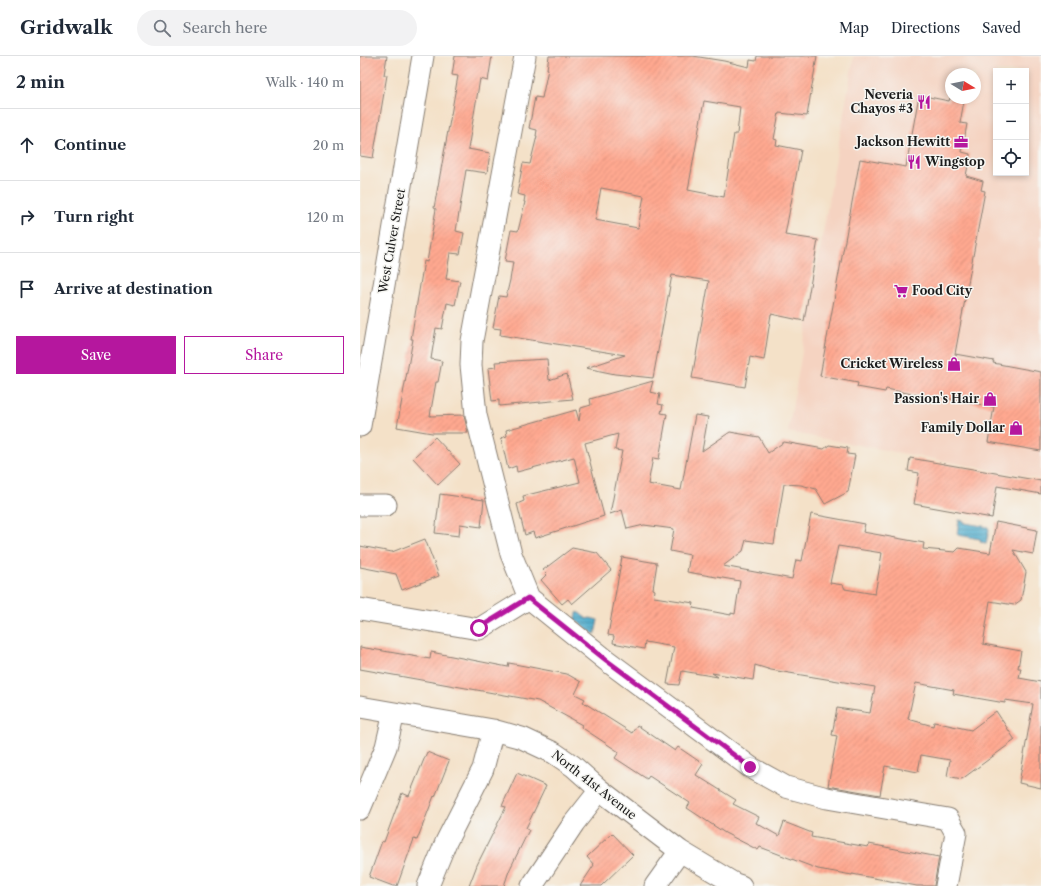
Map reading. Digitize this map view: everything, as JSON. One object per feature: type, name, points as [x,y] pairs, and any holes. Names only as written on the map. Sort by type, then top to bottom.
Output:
[{"type":"street","name":"West Culver Street","points":[[360,426],[423,56]]},
{"type":"street","points":[[525,56],[472,341],[471,365],[476,416],[511,554],[528,598],[606,660],[750,767],[786,787],[827,798],[948,819],[956,833],[946,886]]},
{"type":"street","points":[[360,505],[386,505]]},
{"type":"street","points":[[360,609],[479,628],[528,598]]},
{"type":"street","name":"North 41st Avenue","points":[[360,707],[493,730],[522,738],[554,753],[573,766],[600,790],[680,851],[736,885]]},
{"type":"street","points":[[360,809],[386,747],[394,712]]},
{"type":"street","points":[[428,886],[446,842],[483,769],[493,730]]},
{"type":"street","points":[[532,886],[574,823],[600,790]]},
{"type":"street","points":[[655,886],[680,851]]},
{"type":"shaded area","points":[[854,56],[1041,56],[1041,479],[788,432]]},
{"type":"water","points":[[959,520],[964,521],[965,523],[988,527],[989,530],[986,543],[981,542],[980,539],[958,535]]},
{"type":"water","points":[[578,612],[587,619],[590,618],[598,620],[595,634],[574,619]]},
{"type":"building","points":[[360,56],[387,56],[384,75],[387,75],[373,158],[360,156]]},
{"type":"building","points":[[455,56],[492,56],[488,81],[480,79],[468,149],[490,153],[487,173],[466,170],[456,231],[464,233],[460,254],[450,253],[446,279],[460,281],[455,305],[447,303],[442,329],[436,328],[431,359],[442,361],[438,382],[436,382],[430,416],[464,415],[468,433],[432,433],[397,427],[413,339],[411,339],[424,261],[427,262],[436,209],[434,208],[458,76],[452,75]]},
{"type":"building","points":[[549,56],[693,56],[749,67],[750,60],[756,61],[757,56],[817,56],[807,116],[779,113],[774,139],[777,140],[776,145],[801,150],[785,235],[818,240],[804,321],[771,314],[764,360],[750,357],[745,387],[692,378],[709,281],[672,275],[653,378],[615,374],[586,368],[625,355],[500,335],[501,329],[493,328],[499,296],[506,297],[510,280],[513,262],[505,261],[511,230],[518,231],[525,202],[525,196],[517,194],[523,163],[530,164],[537,136],[537,130],[529,128],[535,97],[542,98]],"holes":[[[704,101],[740,107],[737,134],[734,134],[724,197],[688,190]],[[601,188],[644,196],[638,228],[595,220]]]},
{"type":"building","name":"Food City","points":[[919,95],[945,100],[945,104],[963,104],[960,123],[967,124],[962,152],[970,154],[966,176],[983,181],[981,190],[985,191],[955,354],[1041,372],[1041,451],[988,442],[994,407],[886,389],[885,392],[857,387],[858,383],[820,376],[860,159],[906,167]]},
{"type":"building","points":[[547,359],[549,380],[567,374],[573,399],[499,406],[499,400],[492,401],[488,368],[496,367],[495,362]]},
{"type":"building","points":[[653,381],[650,392],[660,394],[658,404],[663,405],[661,413],[667,414],[659,459],[653,458],[648,484],[681,490],[695,415],[708,417],[702,451],[730,432],[759,437],[768,453],[784,442],[824,449],[829,445],[848,448],[847,454],[855,455],[848,492],[825,504],[816,489],[801,485],[784,484],[774,544],[746,540],[743,551],[723,566],[792,579],[796,560],[802,561],[811,514],[865,524],[863,532],[924,543],[923,549],[955,552],[959,548],[990,553],[996,522],[1037,530],[1033,554],[1013,550],[1026,572],[1021,600],[1014,605],[990,601],[983,644],[1021,651],[1018,668],[1021,668],[1019,678],[1041,682],[1041,788],[1019,783],[1033,704],[1005,700],[1005,703],[953,694],[954,690],[916,683],[908,719],[933,726],[934,722],[971,730],[996,711],[1015,740],[962,779],[947,776],[950,760],[921,755],[918,772],[885,766],[880,795],[828,786],[837,736],[832,735],[837,708],[870,713],[875,687],[771,670],[755,665],[753,680],[712,673],[718,677],[682,671],[679,685],[667,684],[674,647],[645,642],[644,649],[613,643],[614,636],[608,635],[622,557],[657,563],[653,589],[655,590],[654,597],[694,603],[693,608],[731,615],[731,613],[735,614],[740,581],[687,572],[690,555],[670,551],[674,529],[644,525],[627,529],[622,510],[610,514],[622,451],[615,450],[618,434],[585,443],[604,516],[535,538],[533,532],[525,535],[517,504],[524,501],[523,496],[580,482],[574,457],[517,472],[516,466],[508,469],[501,438],[507,436],[506,430],[576,410],[579,421],[581,408],[591,405],[590,399]],"holes":[[[838,546],[882,553],[875,594],[845,589],[843,585],[830,583]]]},
{"type":"building","points":[[435,437],[460,464],[438,485],[413,458]]},
{"type":"building","points":[[910,458],[1041,481],[1041,494],[997,486],[992,518],[914,504],[919,473],[908,471]]},
{"type":"building","points":[[440,494],[484,500],[481,527],[460,524],[459,536],[435,533]]},
{"type":"building","points":[[425,539],[439,576],[402,590],[396,574],[360,567],[360,546],[392,552]]},
{"type":"building","points":[[572,548],[597,553],[611,570],[572,604],[568,599],[562,604],[541,580],[547,574],[543,570]]},
{"type":"building","points":[[360,647],[430,659],[431,652],[508,667],[509,663],[567,674],[581,682],[575,694],[585,699],[583,702],[632,733],[637,725],[675,751],[678,747],[703,764],[696,775],[736,800],[733,804],[759,817],[756,823],[779,836],[784,822],[812,833],[811,837],[868,847],[869,844],[939,857],[934,886],[917,886],[818,869],[760,847],[758,850],[725,833],[687,808],[690,803],[649,776],[647,779],[615,758],[619,752],[581,727],[582,725],[538,701],[360,669]]},
{"type":"building","points":[[427,752],[449,761],[417,840],[414,839],[397,886],[393,886],[369,877],[402,793],[409,796]]},
{"type":"building","points":[[517,773],[546,786],[526,828],[529,830],[509,871],[504,886],[469,886],[477,865],[506,807],[502,806]]},
{"type":"building","points":[[612,833],[633,855],[601,886],[580,886],[594,865],[587,857]]},
{"type":"place","name":"Neveria Chayos #3","points":[[924,102]]},
{"type":"place","name":"Jackson Hewitt","points":[[961,142]]},
{"type":"place","name":"Wingstop","points":[[914,162]]},
{"type":"place","name":"Food City","points":[[901,291]]},
{"type":"place","name":"Cricket Wireless","points":[[954,364]]},
{"type":"place","name":"Passion's Hair","points":[[990,399]]},
{"type":"place","name":"Family Dollar","points":[[1016,428]]},
{"type":"route","points":[[479,628],[528,598],[606,660],[705,732],[750,767]]}]
